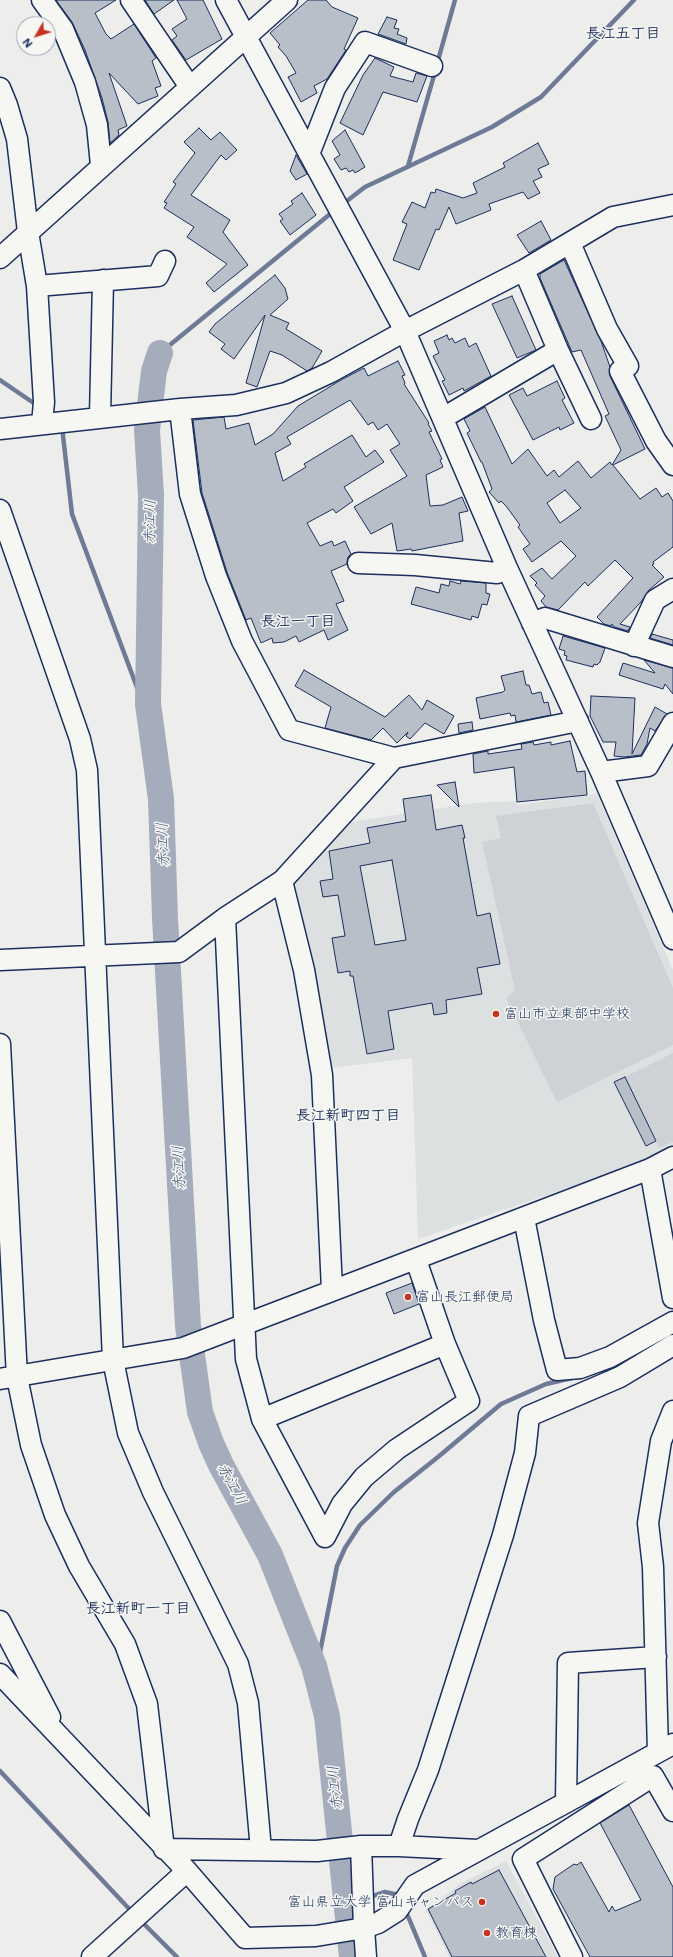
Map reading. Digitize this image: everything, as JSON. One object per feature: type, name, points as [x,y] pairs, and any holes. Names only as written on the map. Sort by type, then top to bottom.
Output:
[{"type":"street","points":[[42,0],[63,29],[86,82],[97,125],[101,165]]},
{"type":"street","points":[[131,0],[190,87]]},
{"type":"street","points":[[226,0],[405,331],[532,624],[601,772],[665,899],[673,939]]},
{"type":"street","points":[[0,258],[101,165],[287,0]]},
{"type":"street","points":[[309,154],[335,88],[365,42],[432,66]]},
{"type":"street","points":[[0,88],[7,105],[16,139],[28,232],[37,286],[44,402],[42,424]]},
{"type":"street","points":[[0,429],[180,409],[236,405],[286,393],[331,372],[405,331],[524,270],[613,217],[673,205]]},
{"type":"street","points":[[570,243],[607,330],[628,366],[620,371],[656,441],[673,465]]},
{"type":"street","points":[[37,286],[158,276],[166,261]]},
{"type":"street","points":[[524,270],[558,350],[591,419]]},
{"type":"street","points":[[100,418],[103,280]]},
{"type":"street","points":[[443,418],[558,350]]},
{"type":"street","points":[[180,409],[190,494],[216,576],[242,641],[289,730],[394,758],[578,721]]},
{"type":"street","points":[[0,510],[80,739],[87,770],[113,1360],[128,1433],[154,1492],[238,1664],[248,1703],[261,1850]]},
{"type":"street","points":[[358,563],[415,565],[497,573],[507,568]]},
{"type":"street","points":[[634,646],[655,600],[673,589]]},
{"type":"street","points":[[532,624],[545,618],[673,658]]},
{"type":"street","points":[[601,772],[648,766],[673,723]]},
{"type":"street","points":[[0,960],[179,952],[225,918],[282,881],[394,758]]},
{"type":"street","points":[[282,881],[304,970],[322,1075],[332,1290]]},
{"type":"street","points":[[225,918],[246,1359],[262,1419],[325,1537],[342,1504],[364,1477],[397,1449],[469,1401],[445,1344],[416,1260]]},
{"type":"street","points":[[0,1044],[8,1378],[55,1515],[79,1566],[125,1644],[147,1704],[164,1849]]},
{"type":"street","points":[[8,1378],[183,1348],[332,1290],[416,1260],[650,1169],[673,1158]]},
{"type":"street","points":[[650,1169],[673,1298]]},
{"type":"street","points":[[524,1218],[544,1320],[557,1370],[580,1368],[610,1357],[673,1322]]},
{"type":"street","points":[[262,1419],[445,1344]]},
{"type":"street","points":[[399,1846],[408,1818],[428,1770],[503,1535],[525,1453],[529,1416],[620,1377],[673,1345]]},
{"type":"street","points":[[0,1674],[56,1732],[164,1849],[187,1871],[245,1938],[316,1936],[364,1928],[378,1924],[397,1910],[415,1885],[666,1748],[656,1657],[654,1567],[648,1523],[661,1441],[673,1411]]},
{"type":"street","points":[[0,1621],[35,1686],[56,1732]]},
{"type":"street","points":[[566,1802],[568,1663],[656,1657]]},
{"type":"street","points":[[572,1957],[524,1859],[653,1776],[673,1811]]},
{"type":"street","points":[[164,1849],[317,1851],[361,1846],[399,1846],[478,1850]]},
{"type":"street","points":[[361,1846],[366,1957]]},
{"type":"street","points":[[92,1957],[187,1871]]},
{"type":"shaded area","name":"富山市立東部中学校","points":[[597,794],[673,970],[673,1148],[647,1161],[418,1239],[412,1058],[329,1068],[292,873],[343,823],[475,803],[516,801],[518,805]]},
{"type":"shaded area","points":[[593,803],[673,988],[673,1045],[557,1102],[506,998],[515,990],[482,842],[501,838],[496,816]]},
{"type":"shaded area","points":[[673,1053],[673,1142],[659,1148],[625,1077]]},
{"type":"shaded area","name":"富山県立大学 富山キャンパス","points":[[506,1861],[558,1957],[449,1957],[426,1910],[461,1883]]},
{"type":"building","points":[[56,0],[116,0],[95,13],[106,34],[111,39],[134,24],[156,58],[152,61],[161,86],[155,88],[158,96],[138,104],[109,73],[127,126],[118,130],[119,135],[110,143],[108,122],[102,98],[85,50],[72,22]]},
{"type":"building","points":[[145,0],[174,0],[154,14]]},
{"type":"building","points":[[177,0],[203,0],[222,39],[186,60],[172,40],[177,36],[172,29],[187,19]]},
{"type":"building","points":[[308,0],[326,0],[332,7],[358,18],[344,49],[346,50],[327,79],[314,86],[317,93],[301,102],[288,77],[296,73],[286,56],[278,47],[280,45],[270,33]]},
{"type":"building","points":[[387,17],[397,20],[394,28],[399,29],[397,34],[407,38],[406,44],[378,34]]},
{"type":"building","points":[[375,58],[394,67],[390,76],[413,82],[416,73],[427,76],[417,102],[383,92],[363,135],[340,123],[363,75]]},
{"type":"building","points":[[199,128],[211,140],[220,132],[237,150],[226,160],[221,155],[191,195],[230,220],[223,232],[248,265],[214,292],[206,283],[227,264],[187,237],[194,227],[164,208],[167,203],[164,202],[176,184],[173,182],[195,153],[184,142]]},
{"type":"building","points":[[345,130],[365,167],[355,173],[353,170],[349,172],[346,168],[341,170],[334,159],[340,155],[332,141]]},
{"type":"building","points":[[538,143],[549,164],[538,169],[542,177],[533,181],[540,193],[528,199],[523,192],[489,204],[491,210],[456,224],[449,207],[439,230],[436,229],[419,270],[393,260],[407,224],[402,222],[412,202],[425,208],[431,192],[435,193],[436,189],[463,198],[477,193],[473,183],[505,167],[503,163]]},
{"type":"building","points":[[296,155],[307,174],[296,180],[290,171]]},
{"type":"building","points":[[302,193],[316,215],[290,235],[280,221],[283,219],[279,214],[293,204],[291,201]]},
{"type":"building","points":[[541,221],[551,240],[529,253],[517,235]]},
{"type":"building","points":[[564,260],[601,341],[610,367],[610,376],[645,449],[613,465],[640,499],[656,488],[662,497],[668,493],[673,501],[673,547],[653,562],[654,564],[652,565],[664,577],[649,590],[641,602],[620,624],[630,627],[628,631],[614,627],[612,624],[611,626],[604,624],[597,617],[633,578],[615,560],[588,586],[585,582],[558,610],[546,607],[541,601],[545,596],[535,585],[537,583],[530,576],[542,568],[552,579],[576,556],[561,541],[532,562],[523,549],[530,544],[518,527],[520,525],[506,506],[501,501],[499,503],[489,492],[492,489],[482,462],[467,433],[470,431],[464,419],[485,407],[512,464],[528,449],[547,476],[554,470],[559,477],[578,461],[591,478],[610,462],[612,465],[621,450],[605,416],[609,414],[581,350],[572,352],[540,278],[540,274]],"holes":[[[565,490],[581,508],[560,523],[547,503]]]},
{"type":"building","points":[[275,275],[285,288],[288,299],[270,315],[289,323],[286,329],[322,351],[312,368],[307,371],[282,355],[270,351],[257,387],[246,383],[265,315],[234,359],[221,349],[225,344],[209,332],[215,324]]},
{"type":"building","points":[[512,296],[536,350],[517,358],[492,304]]},
{"type":"building","points":[[447,335],[449,340],[452,338],[455,343],[465,338],[469,347],[476,343],[491,376],[464,391],[463,388],[449,395],[442,381],[445,380],[433,356],[439,353],[434,341]]},
{"type":"building","points":[[398,361],[405,375],[402,376],[405,383],[404,384],[429,423],[428,424],[432,431],[429,432],[442,459],[440,460],[443,467],[426,475],[430,506],[443,505],[462,497],[468,511],[459,513],[463,541],[412,551],[411,549],[397,551],[392,523],[371,534],[354,507],[407,476],[390,450],[400,444],[387,424],[378,430],[373,422],[368,425],[350,400],[287,437],[291,444],[275,453],[283,481],[306,467],[304,464],[352,435],[366,457],[375,450],[384,462],[344,487],[353,501],[336,513],[333,509],[307,523],[320,546],[332,541],[334,546],[345,541],[351,554],[348,557],[347,564],[331,571],[344,601],[336,604],[348,630],[328,640],[324,630],[299,642],[296,636],[284,642],[273,643],[272,638],[261,643],[251,618],[246,620],[227,572],[202,493],[193,420],[224,417],[226,429],[249,423],[255,445],[273,434],[298,406],[341,380],[364,368],[368,376]]},
{"type":"building","points":[[557,381],[565,398],[562,400],[574,423],[560,430],[559,427],[533,440],[509,395],[523,388],[527,396]]},
{"type":"building","points":[[450,581],[460,584],[461,581],[486,583],[486,593],[490,594],[487,605],[482,604],[478,618],[472,616],[471,620],[411,604],[416,587],[439,593],[441,584],[449,586]]},
{"type":"building","points":[[652,634],[673,640],[673,645],[650,638]]},
{"type":"building","points":[[563,636],[605,648],[600,662],[597,665],[594,664],[593,667],[566,660],[567,656],[564,655],[565,651],[559,649]]},
{"type":"building","points":[[644,660],[673,668],[673,694],[665,684],[663,689],[619,675],[623,663],[655,673]]},
{"type":"building","points":[[304,670],[385,717],[409,695],[422,710],[427,700],[454,716],[444,734],[425,723],[410,739],[406,736],[408,732],[397,743],[383,728],[371,740],[325,728],[331,707],[295,686]]},
{"type":"building","points":[[523,671],[526,685],[529,685],[532,694],[541,692],[544,703],[548,702],[551,715],[516,722],[515,715],[511,716],[510,713],[480,719],[476,698],[503,692],[505,690],[501,676]]},
{"type":"building","points":[[591,696],[635,698],[632,754],[655,707],[667,714],[655,731],[650,728],[647,744],[641,755],[624,757],[614,756],[616,742],[603,742],[590,716]]},
{"type":"building","points":[[472,722],[473,730],[459,733],[458,724]]},
{"type":"building","points":[[570,741],[577,772],[585,771],[587,795],[517,802],[514,767],[474,773],[473,754],[488,751],[488,754],[522,749],[521,744],[533,742],[534,745],[551,742],[551,745]]},
{"type":"building","points":[[455,782],[459,807],[437,785]]},
{"type":"building","points":[[431,795],[436,830],[462,825],[477,916],[490,913],[500,964],[477,968],[482,994],[446,1000],[447,1013],[434,1015],[432,1003],[388,1011],[394,1049],[367,1054],[353,976],[350,976],[350,971],[338,973],[332,938],[345,936],[338,895],[323,897],[320,881],[333,879],[329,851],[370,843],[367,828],[406,821],[403,799]],"holes":[[[392,860],[406,940],[375,945],[360,866]]]},
{"type":"building","points":[[625,1077],[656,1141],[646,1146],[614,1082]]},
{"type":"building","points":[[412,1283],[419,1304],[394,1314],[386,1293]]},
{"type":"building","points":[[629,1805],[673,1887],[673,1957],[590,1957],[553,1889],[555,1877],[574,1864],[577,1865],[581,1862],[609,1912],[612,1906],[615,1911],[641,1900],[600,1823]]},
{"type":"building","name":"富山県立大学 富山キャンパス","points":[[499,1870],[546,1957],[452,1957],[428,1909],[456,1893],[455,1891],[471,1882],[472,1884]]},
{"type":"waterway","points":[[437,64],[455,0]]},
{"type":"waterway","points":[[343,204],[365,187],[492,127],[541,97],[634,0]]},
{"type":"waterway","points":[[408,166],[435,72]]},
{"type":"waterway","points":[[160,353],[335,210]]},
{"type":"waterway","name":"赤江川","points":[[160,353],[154,371],[147,430],[151,495],[148,704],[161,799],[165,918],[188,1326],[200,1412],[211,1443],[221,1465],[270,1555],[314,1666],[327,1716],[352,1957]]},
{"type":"waterway","points":[[0,380],[38,406]]},
{"type":"waterway","points":[[62,427],[72,514],[138,690],[148,704]]},
{"type":"waterway","points":[[314,1666],[320,1652],[337,1566],[345,1548],[360,1525],[394,1492],[501,1404],[546,1384],[572,1378]]},
{"type":"waterway","points":[[0,1771],[133,1913]]},
{"type":"waterway","points":[[367,1898],[385,1892],[399,1895],[400,1898]]},
{"type":"waterway","points":[[347,1902],[358,1900]]},
{"type":"waterway","points":[[405,1909],[425,1957]]},
{"type":"waterway","points":[[140,1920],[177,1957]]},
{"type":"place","name":"富山市立東部中学校","points":[[496,1014]]},
{"type":"place","name":"富山長江郵便局","points":[[408,1297]]},
{"type":"place","name":"富山県立大学 富山キャンパス","points":[[482,1902]]},
{"type":"place","name":"教育棟","points":[[487,1933]]},
{"type":"district","name":"長江五丁目","points":[[623,33]]},
{"type":"district","name":"長江一丁目","points":[[298,621]]},
{"type":"district","name":"長江新町四丁目","points":[[348,1115]]},
{"type":"district","name":"長江新町一丁目","points":[[138,1608]]}]
